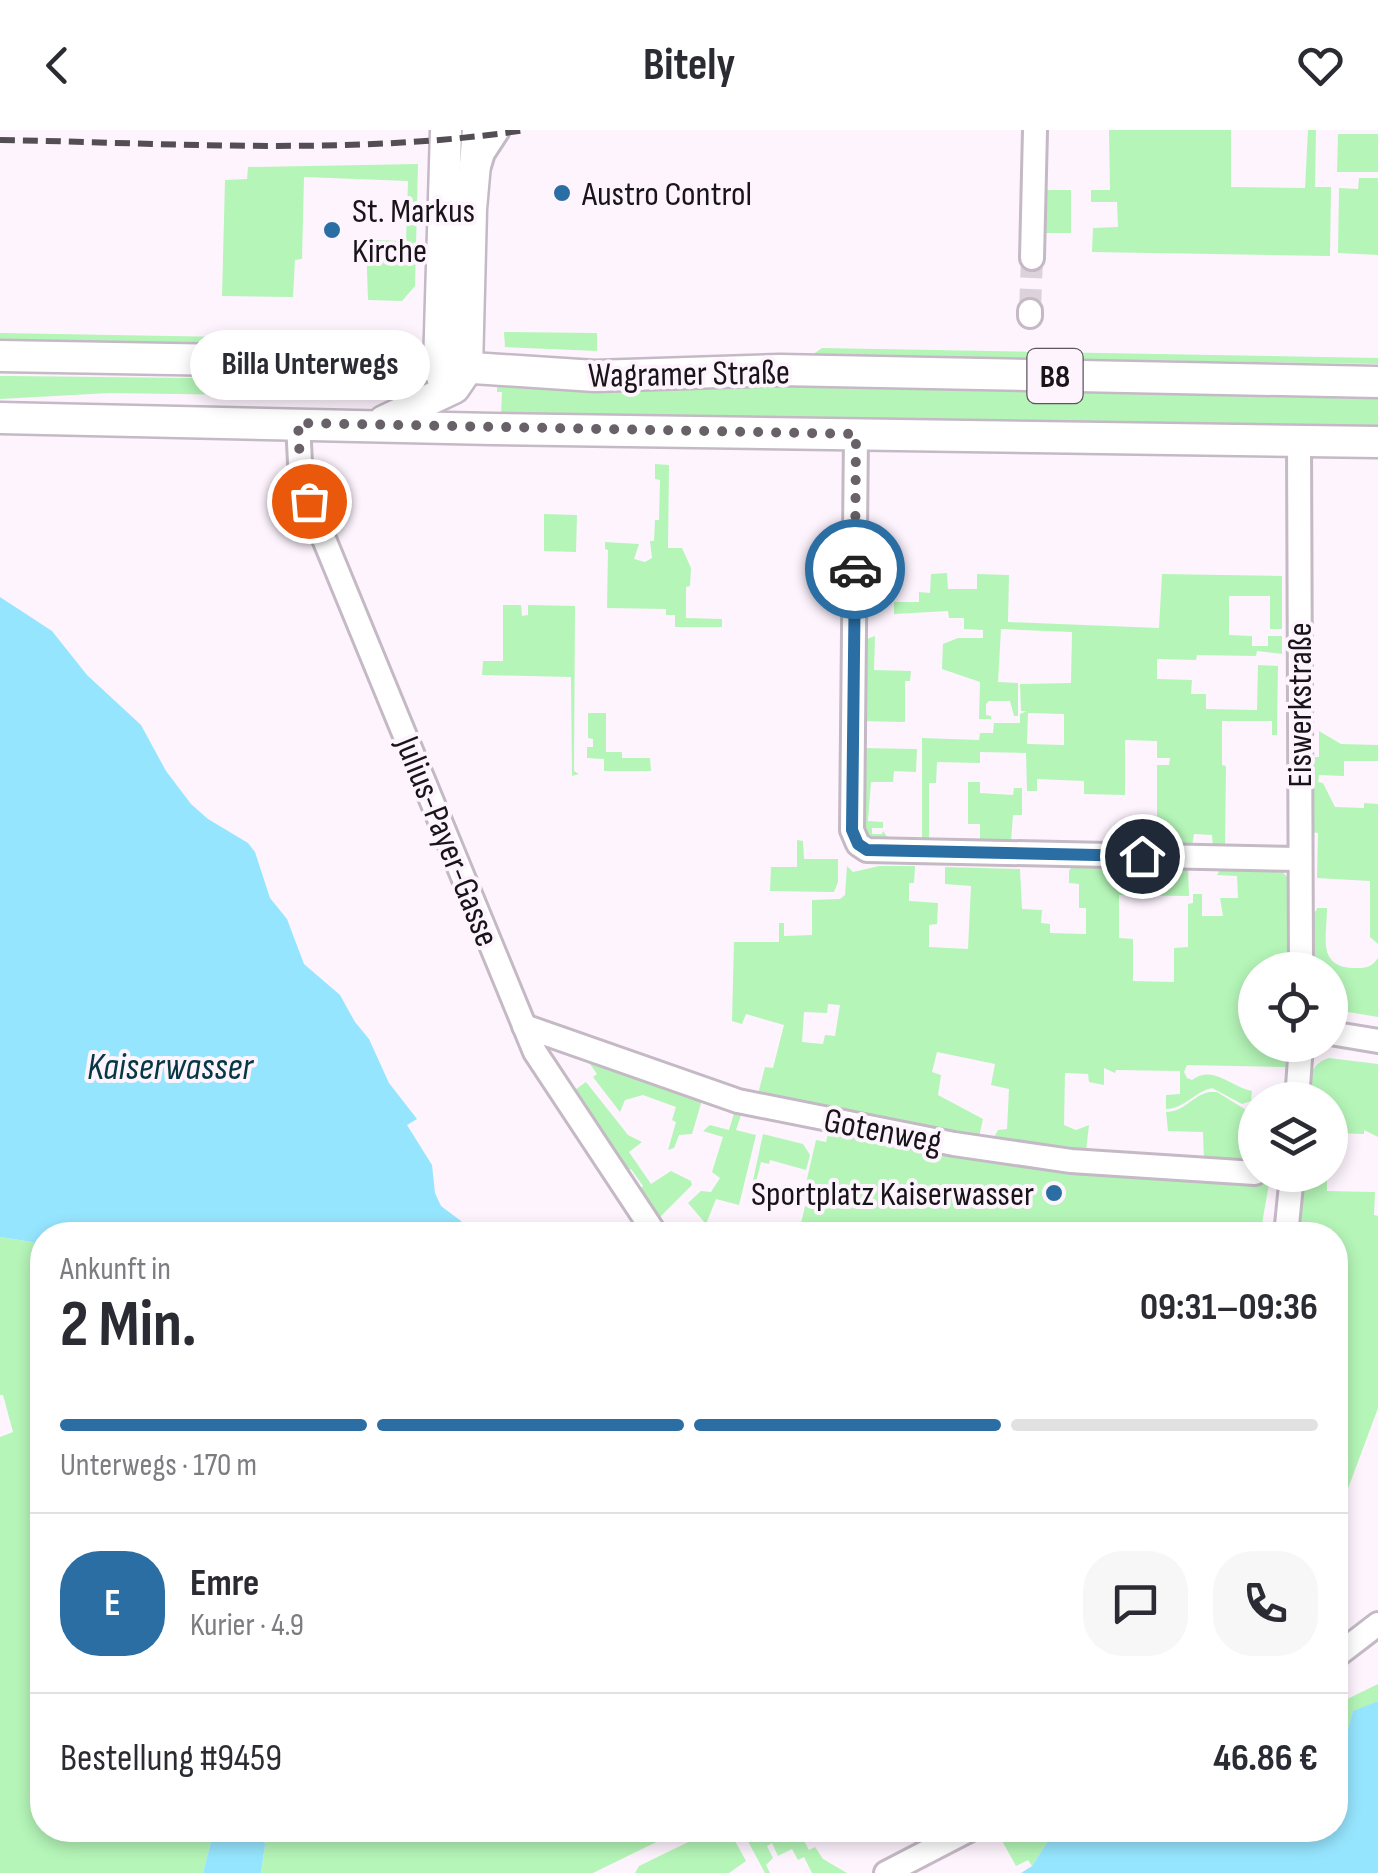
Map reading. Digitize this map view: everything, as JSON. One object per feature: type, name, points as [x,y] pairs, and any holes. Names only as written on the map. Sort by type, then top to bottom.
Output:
[{"type":"main road","points":[[446,130],[451,376],[464,412],[488,429]]},
{"type":"main road","points":[[372,425],[418,408],[451,376],[478,130]]},
{"type":"main road","name":"Wagramer Straße","points":[[0,356],[451,376],[780,370],[1378,382]]},
{"type":"main road","name":"Wagramer Straße","points":[[0,418],[1378,442]]},
{"type":"street","points":[[471,208],[483,153],[498,130]]},
{"type":"street","points":[[1032,258],[1035,130]]},
{"type":"street","name":"Julius-Payer-Gasse","points":[[298,423],[301,483],[535,1052],[647,1222]]},
{"type":"street","points":[[856,434],[852,830],[858,844],[867,850],[1299,859]]},
{"type":"street","name":"Eiswerkstraße","points":[[1298,440],[1301,952]]},
{"type":"street","name":"Gotenweg","points":[[524,1026],[704,1091],[756,1105],[954,1144],[1071,1160],[1238,1172]]},
{"type":"street","points":[[1348,1036],[1378,1042]]},
{"type":"street","points":[[1287,1222],[1290,1192]]},
{"type":"street","points":[[1348,1647],[1378,1624]]},
{"type":"street","points":[[886,1873],[946,1842]]},
{"type":"green space","points":[[1109,130],[1231,130],[1231,187],[1305,188],[1308,130],[1316,130],[1315,187],[1331,187],[1330,256],[1092,252],[1093,228],[1118,227],[1117,202],[1091,202],[1091,190],[1110,190]]},
{"type":"green space","points":[[1338,134],[1378,134],[1378,172],[1337,172]]},
{"type":"green space","points":[[418,164],[415,286],[402,301],[368,300],[366,240],[406,241],[408,181],[304,177],[302,259],[295,260],[293,297],[222,296],[225,180],[247,179],[248,167]]},
{"type":"green space","points":[[1359,178],[1378,178],[1378,255],[1338,253],[1339,188],[1358,189]]},
{"type":"green space","points":[[1043,190],[1071,190],[1071,233],[1043,233]]},
{"type":"green space","points":[[504,332],[597,333],[597,351],[505,347]]},
{"type":"green space","points":[[0,333],[391,340],[391,347],[0,340]]},
{"type":"green space","points":[[822,348],[1378,358],[1378,364],[812,355]]},
{"type":"green space","points":[[0,376],[377,380],[376,397],[109,393],[0,399]]},
{"type":"green space","points":[[747,386],[1378,399],[1378,425],[1328,429],[501,415],[502,392],[497,392],[497,387],[604,392]]},
{"type":"green space","points":[[655,464],[669,465],[668,548],[682,548],[691,568],[690,586],[686,587],[686,618],[722,619],[722,627],[675,627],[675,615],[666,615],[666,609],[607,608],[605,542],[639,544],[634,559],[645,562],[652,558],[650,541],[654,541],[655,520],[659,520],[660,480],[655,479]]},
{"type":"green space","points":[[544,514],[577,515],[576,552],[544,551]]},
{"type":"green space","points":[[947,573],[948,589],[977,589],[977,574],[1009,575],[1008,622],[1159,628],[1162,574],[1282,576],[1282,629],[1270,629],[1270,596],[1229,596],[1229,635],[1252,636],[1252,646],[1268,646],[1268,636],[1282,636],[1282,654],[1257,651],[1256,656],[1157,659],[1157,679],[1192,680],[1191,694],[1206,694],[1206,709],[1257,710],[1258,665],[1278,666],[1277,735],[1272,735],[1272,721],[1222,721],[1225,847],[1213,847],[1212,835],[1194,834],[1192,846],[1170,846],[1170,823],[1157,822],[1157,765],[1169,765],[1170,758],[1157,758],[1157,741],[1125,740],[1125,795],[1084,794],[1084,781],[1037,779],[1037,791],[1027,791],[1026,753],[980,752],[980,763],[937,762],[936,783],[929,783],[929,840],[922,840],[922,738],[979,740],[980,733],[993,733],[994,723],[1020,723],[1020,714],[1027,711],[1021,711],[1020,684],[1071,683],[1072,632],[1001,629],[998,682],[1018,683],[1018,716],[1014,716],[1010,701],[989,701],[986,715],[991,719],[979,719],[980,682],[942,669],[943,644],[958,638],[983,638],[983,630],[964,629],[964,618],[949,618],[948,611],[894,614],[894,602],[919,602],[919,592],[930,593],[931,574]],"holes":[[[1028,713],[1064,714],[1064,745],[1027,744]]]},
{"type":"green space","points":[[503,605],[521,605],[522,616],[528,615],[528,605],[575,606],[574,771],[579,774],[572,776],[571,677],[482,675],[483,661],[503,661]]},
{"type":"green space","points":[[875,636],[874,670],[911,671],[910,681],[905,681],[905,722],[861,721],[861,641]]},
{"type":"green space","points":[[588,713],[606,713],[606,752],[622,752],[622,758],[650,758],[651,771],[604,771],[604,759],[587,758],[587,747],[593,747],[593,739],[588,738]]},
{"type":"green space","points":[[1319,731],[1341,744],[1378,745],[1378,761],[1344,761],[1344,776],[1319,775],[1318,782],[1323,783],[1335,807],[1364,808],[1364,803],[1378,804],[1378,944],[1370,937],[1370,881],[1317,878],[1318,833],[1310,832],[1310,757],[1319,757]]},
{"type":"green space","points":[[861,748],[917,749],[916,772],[894,771],[893,782],[871,782],[868,821],[883,822],[883,828],[872,828],[872,834],[883,831],[888,838],[871,838],[861,831]]},
{"type":"green space","points":[[968,782],[980,782],[980,793],[1013,795],[1014,788],[1022,788],[1022,815],[1013,815],[1011,842],[980,841],[980,824],[968,824]]},
{"type":"green space","points":[[797,840],[803,841],[804,859],[838,859],[834,892],[770,891],[771,867],[797,867]]},
{"type":"green space","points":[[847,866],[853,872],[879,866],[915,866],[914,883],[909,883],[909,901],[938,903],[937,924],[929,925],[929,947],[968,949],[971,886],[945,884],[945,867],[1020,869],[1022,909],[1042,910],[1041,923],[1050,924],[1050,933],[1086,934],[1086,908],[1079,908],[1079,884],[1069,883],[1072,867],[1188,869],[1189,896],[1119,895],[1119,938],[1133,939],[1133,981],[1174,982],[1174,948],[1188,947],[1188,904],[1193,903],[1193,894],[1202,894],[1202,916],[1223,916],[1220,898],[1238,898],[1237,876],[1217,875],[1221,868],[1280,869],[1288,878],[1289,952],[1238,952],[1238,1062],[1288,1062],[1288,1067],[1187,1065],[1187,1078],[1215,1075],[1238,1086],[1238,1102],[1212,1088],[1166,1109],[1166,1095],[1180,1094],[1180,1071],[1115,1073],[1104,1068],[1104,1085],[1089,1082],[1088,1074],[1065,1073],[1064,1125],[1076,1130],[1089,1125],[1086,1151],[993,1139],[998,1130],[1007,1129],[1009,1089],[991,1085],[995,1064],[937,1052],[932,1072],[941,1075],[938,1095],[983,1119],[979,1137],[758,1094],[765,1067],[773,1068],[784,1025],[746,1014],[742,1024],[732,1021],[734,942],[779,942],[779,923],[784,923],[784,936],[812,935],[812,900],[840,899],[845,895]],"holes":[[[828,1004],[840,1005],[835,1036],[825,1035],[823,1044],[802,1042],[804,1012],[827,1013]]]},
{"type":"green space","points":[[1327,908],[1328,952],[1310,952],[1309,913]]},
{"type":"green space","points":[[1378,958],[1378,1017],[1348,1012],[1348,967],[1364,968]]},
{"type":"green space","points":[[583,1054],[702,1100],[692,1134],[679,1135],[674,1148],[668,1150],[676,1107],[643,1095],[625,1100],[620,1112],[593,1077],[597,1074]]},
{"type":"green space","points":[[1348,1060],[1378,1064],[1378,1137],[1364,1130],[1364,1134],[1348,1133],[1348,1082],[1309,1082],[1317,1065]]},
{"type":"green space","points":[[586,1082],[628,1135],[642,1142],[629,1152],[651,1184],[671,1171],[691,1181],[692,1185],[658,1219],[639,1190],[643,1186],[631,1169],[626,1171],[572,1092]]},
{"type":"green space","points":[[1217,1092],[1238,1105],[1238,1163],[1204,1162],[1203,1132],[1168,1131],[1166,1112]]},
{"type":"green space","points":[[735,1110],[742,1112],[736,1130],[756,1135],[739,1205],[716,1199],[704,1222],[688,1203],[701,1191],[711,1192],[720,1178],[712,1172],[723,1137],[703,1131],[710,1125],[729,1130]]},
{"type":"green space","name":"Sportplatz Kaiserwasser","points":[[829,1130],[1081,1172],[1238,1182],[1238,1192],[1268,1192],[1262,1222],[801,1222],[805,1206],[811,1207],[813,1198],[803,1196],[816,1140],[826,1142]]},
{"type":"green space","points":[[763,1134],[803,1144],[810,1155],[806,1170],[770,1160],[769,1164],[761,1162],[755,1186],[763,1189],[762,1197],[750,1194]]},
{"type":"green space","points":[[1301,1192],[1375,1192],[1378,1408],[1348,1489],[1348,1222],[1298,1222]]},
{"type":"green space","points":[[0,1237],[30,1242],[30,1842],[211,1842],[203,1873],[0,1873],[0,1437],[13,1432],[0,1395]]},
{"type":"green space","points":[[1378,1684],[1378,1701],[1353,1712],[1348,1730],[1348,1699]]},
{"type":"green space","points":[[264,1842],[656,1842],[593,1873],[261,1873]]},
{"type":"green space","points":[[688,1842],[736,1842],[746,1861],[729,1873],[635,1873],[639,1866]]},
{"type":"green space","points":[[748,1842],[805,1842],[809,1850],[815,1847],[823,1859],[847,1873],[812,1873],[804,1857],[798,1860],[792,1849],[778,1856],[772,1843],[767,1846],[773,1858],[766,1865],[770,1873],[765,1873]]},
{"type":"green space","points":[[1003,1842],[1047,1842],[1032,1866],[1028,1860],[1016,1866]]},
{"type":"water","name":"Kaiserwasser","points":[[0,597],[52,631],[87,675],[141,725],[166,771],[191,804],[255,852],[270,898],[287,919],[304,964],[340,995],[369,1039],[389,1083],[417,1119],[407,1125],[432,1165],[435,1193],[441,1206],[462,1222],[30,1222],[30,1242],[0,1237]]},
{"type":"water","points":[[1378,1701],[1378,1873],[1021,1873],[1032,1866],[1047,1842],[1348,1842],[1348,1729],[1353,1711]]},
{"type":"water","points":[[211,1842],[264,1842],[261,1873],[203,1873]]},
{"type":"tunnel","points":[[1030,311],[1032,258]]},
{"type":"railway","points":[[0,140],[329,145],[461,138],[526,130]]},
{"type":"way so far","points":[[309,501],[301,483],[298,423],[856,434],[855,569]]},
{"type":"place","name":"Austro Control","points":[[562,193]]},
{"type":"place","name":"St. Markus Kirche","points":[[332,230]]},
{"type":"place","name":"Billa Unterwegs","points":[[309,501]]},
{"type":"place","name":"Sportplatz Kaiserwasser","points":[[1054,1193]]},
{"type":"route","points":[[855,569],[852,830],[858,844],[867,850],[1142,856]]}]
